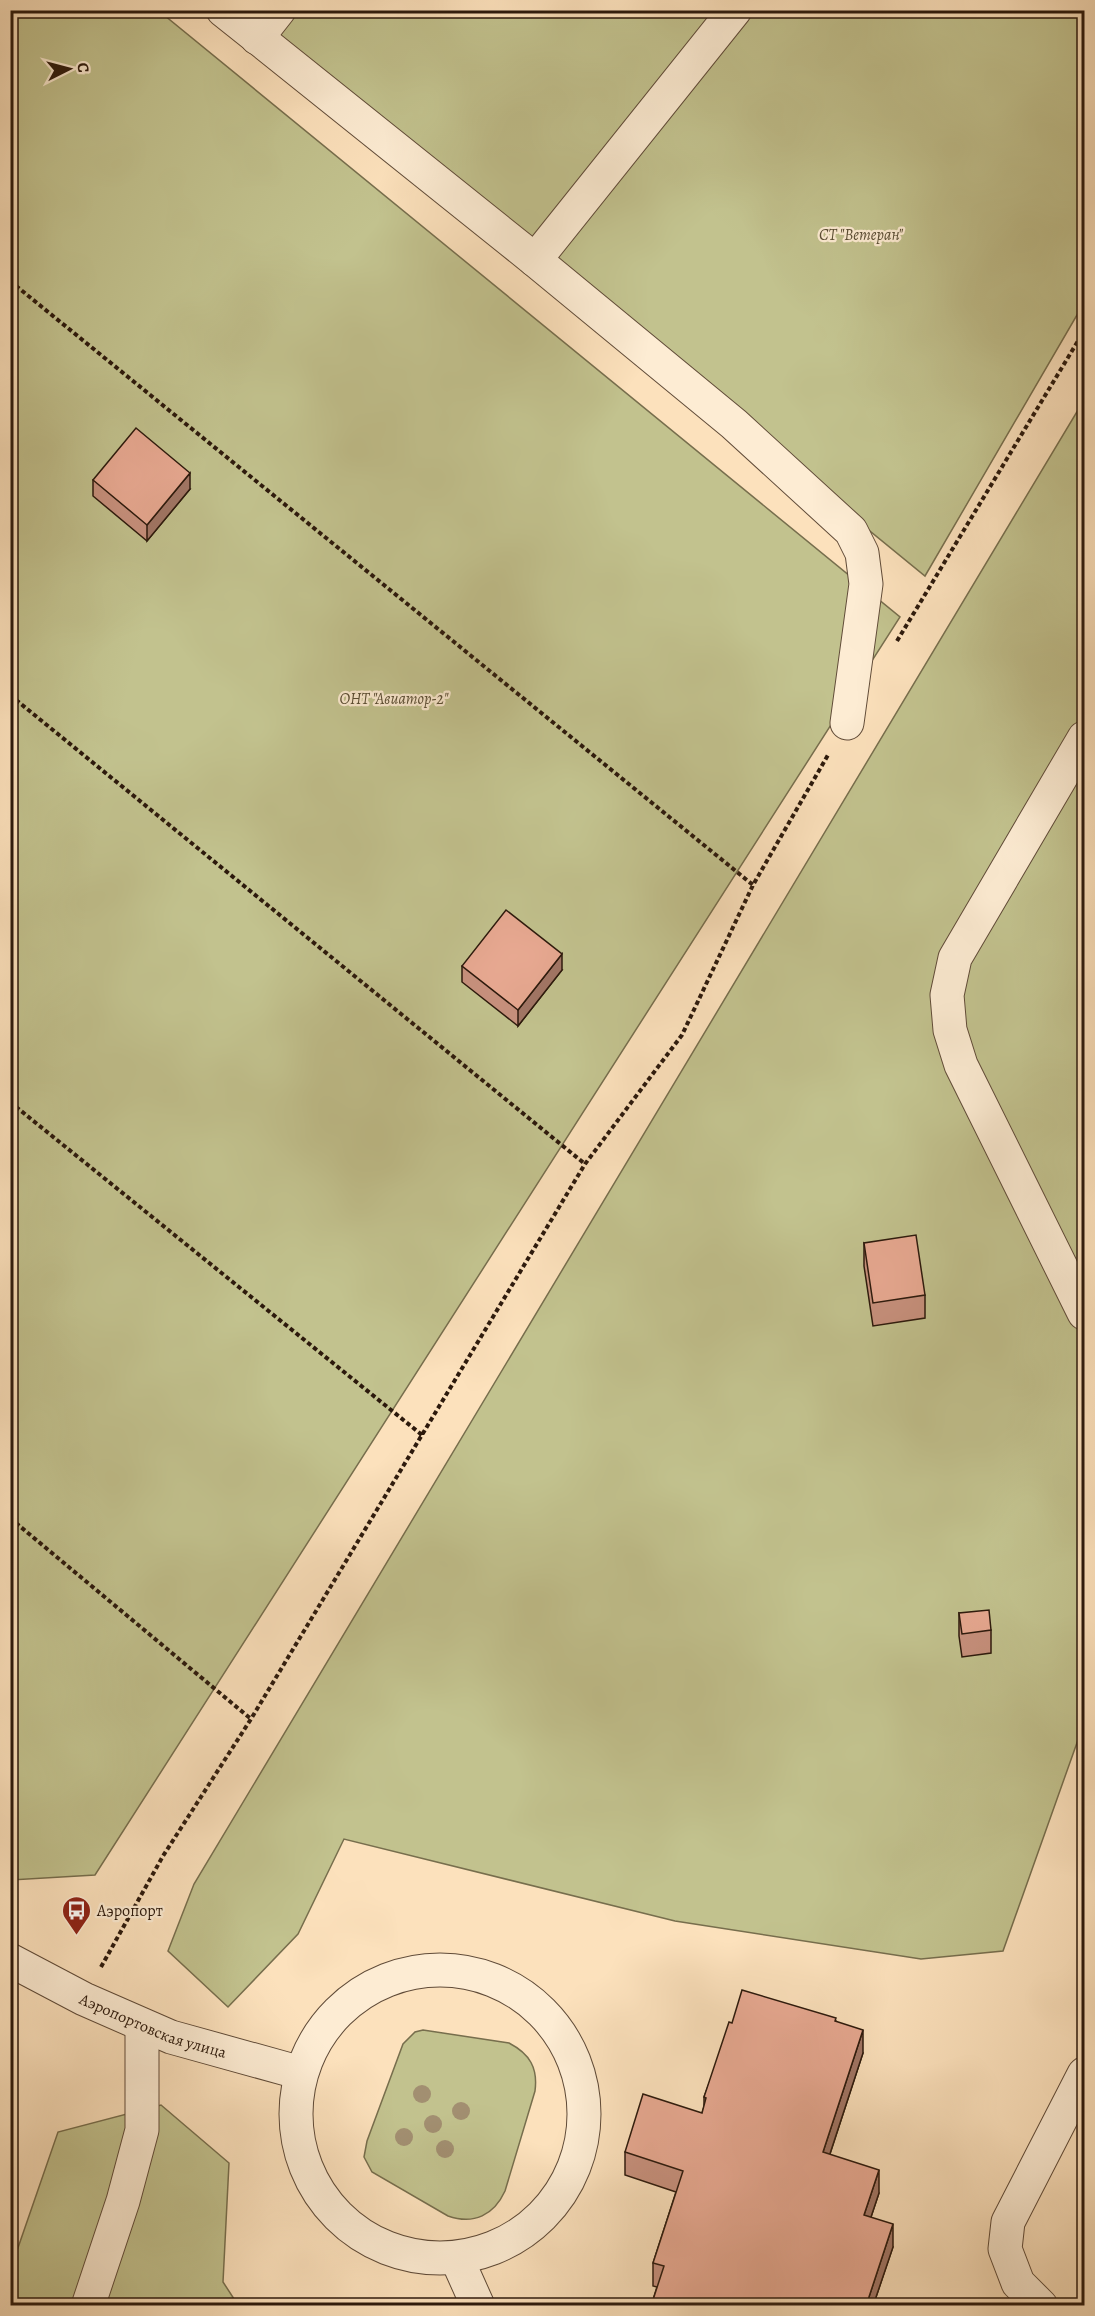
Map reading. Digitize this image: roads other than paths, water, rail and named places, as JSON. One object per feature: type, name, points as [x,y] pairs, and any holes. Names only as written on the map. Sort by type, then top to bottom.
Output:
[{"type":"street","points":[[223,10],[535,260],[734,424],[851,531],[861,553],[866,584],[847,723]]},
{"type":"street","points":[[257,38],[279,10]]},
{"type":"street","points":[[535,260],[735,10]]},
{"type":"street","points":[[1084,738],[955,958],[947,995],[950,1030],[961,1065],[1084,1313]]},
{"type":"street","name":"Аэропортовская улица","points":[[10,1960],[142,2026],[171,2037],[301,2073]]},
{"type":"street","points":[[450,1969],[498,1981],[539,2007],[569,2046],[584,2091],[584,2138],[568,2183],[541,2220],[502,2246],[457,2259],[410,2257],[366,2239],[331,2209],[306,2169],[295,2121],[301,2073],[323,2029],[358,1995],[402,1974],[450,1969]]},
{"type":"street","points":[[88,2306],[123,2201],[142,2130],[142,2026]]},
{"type":"street","points":[[1041,2306],[1018,2283],[1005,2249],[1008,2222],[1084,2074]]},
{"type":"street","points":[[457,2259],[478,2306]]},
{"type":"place","name":"Аэропорт","points":[[76,1936]]},
{"type":"park label","name":"СТ \"Ветеран\"","points":[[861,234]]},
{"type":"park label","name":"ОНТ \"Авиатор-2\"","points":[[394,698]]}]
